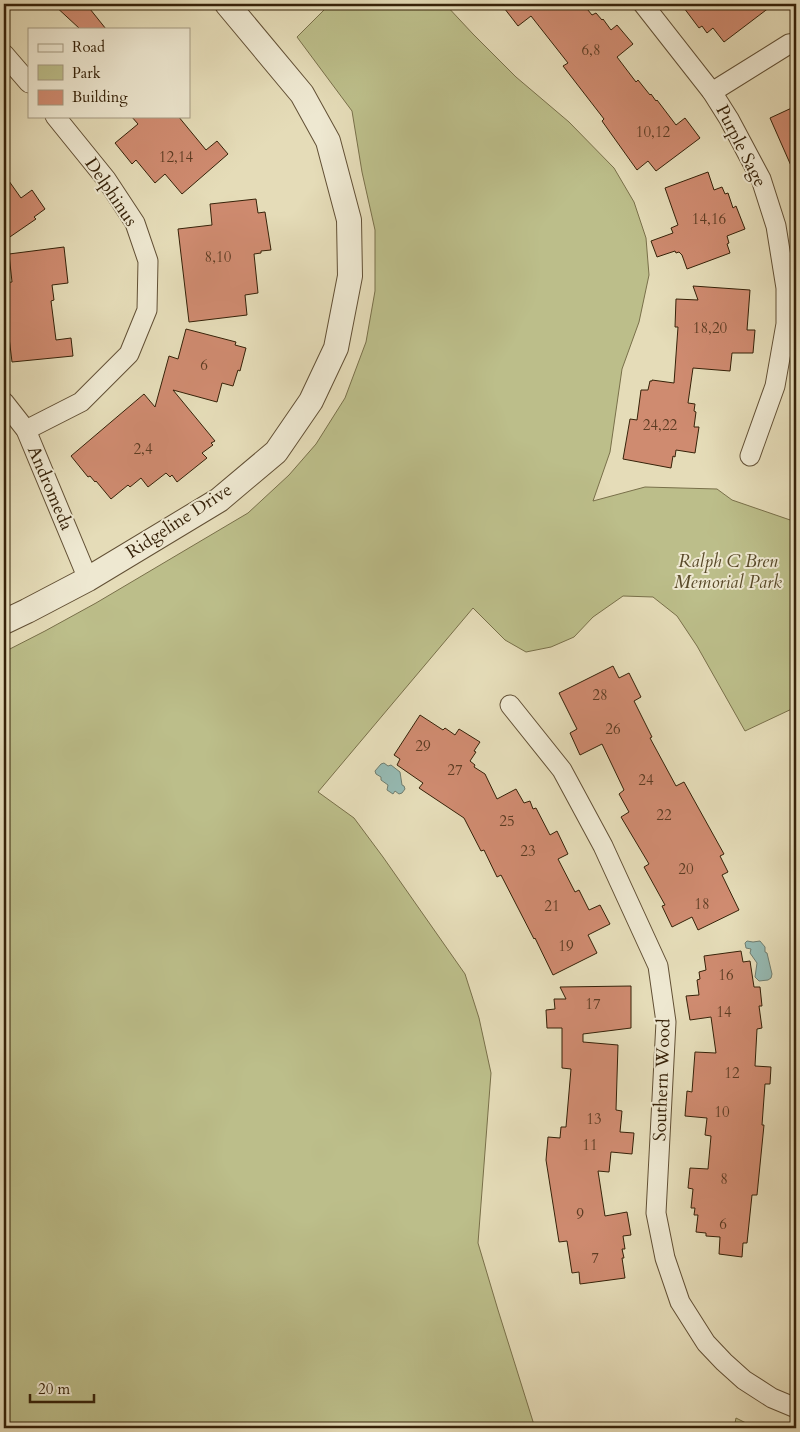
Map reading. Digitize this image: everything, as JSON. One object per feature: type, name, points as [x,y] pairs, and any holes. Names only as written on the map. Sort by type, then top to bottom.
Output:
[{"type":"street","name":"Ridgeline Drive","points":[[4,622],[88,579],[218,500],[276,452],[311,401],[336,348],[350,276],[349,220],[328,141],[302,94],[227,4]]},
{"type":"street","name":"Purple Sage","points":[[643,4],[712,92],[729,119],[761,178],[776,226],[786,288],[786,324],[775,386],[750,456]]},
{"type":"street","points":[[712,92],[790,44],[796,43]]},
{"type":"street","points":[[4,54],[28,82]]},
{"type":"street","name":"Delphinus","points":[[26,430],[81,402],[129,354],[147,310],[148,261],[135,222],[106,180],[57,118]]},
{"type":"street","name":"Andromeda","points":[[4,402],[26,430],[88,579]]},
{"type":"street","name":"Southern Wood","points":[[510,705],[562,770],[603,846],[658,966],[666,1022],[656,1213],[665,1258],[680,1302],[706,1343],[724,1362],[744,1380],[772,1398],[796,1408]]},
{"type":"green space","name":"Ralph C Bren Memorial Park","points":[[330,4],[445,4],[516,77],[569,122],[614,168],[634,202],[646,238],[649,275],[639,322],[622,369],[610,452],[593,501],[645,487],[717,489],[732,500],[796,522],[796,707],[745,731],[697,646],[677,616],[653,597],[623,596],[593,617],[574,637],[551,647],[526,652],[505,640],[473,608],[318,792],[354,818],[465,974],[479,1018],[491,1073],[478,1243],[535,1428],[4,1428],[4,652],[96,603],[248,513],[289,475],[316,444],[345,398],[366,342],[375,291],[375,230],[362,172],[352,111],[297,37]]},
{"type":"green space","points":[[736,1418],[756,1428],[734,1428]]},
{"type":"water","points":[[384,763],[388,766],[391,765],[400,772],[402,785],[405,789],[402,793],[399,794],[395,791],[393,794],[387,790],[388,785],[376,774],[375,771]]},
{"type":"water","points":[[747,941],[760,941],[765,947],[772,974],[768,980],[759,981],[755,977],[757,963],[750,953],[751,949],[746,948],[745,943]]},
{"type":"building","points":[[53,4],[86,4],[105,28],[79,28]]},
{"type":"building","points":[[501,4],[583,4],[592,15],[596,13],[603,19],[611,30],[617,25],[633,44],[617,57],[636,82],[638,80],[650,95],[657,100],[676,125],[685,118],[700,138],[656,171],[648,161],[637,170],[602,121],[604,119],[563,66],[568,63],[531,16],[518,26]]},
{"type":"building","points":[[681,4],[774,4],[724,42],[713,28],[707,33],[702,26],[699,28]]},
{"type":"building","points":[[796,106],[796,177],[770,118]]},
{"type":"building","points":[[133,118],[180,118],[206,150],[217,141],[228,154],[182,194],[165,174],[155,183],[136,160],[132,164],[115,143],[138,124]]},
{"type":"building","points":[[708,172],[714,190],[722,187],[725,194],[728,193],[733,208],[736,206],[745,229],[727,236],[730,253],[687,269],[679,252],[676,253],[675,251],[657,257],[651,241],[673,233],[671,228],[678,225],[665,188]]},
{"type":"building","points":[[4,174],[21,198],[32,190],[45,209],[34,217],[36,219],[4,241]]},
{"type":"building","points":[[256,199],[258,213],[265,212],[271,250],[254,254],[258,293],[245,295],[247,315],[189,322],[178,229],[212,225],[210,204]]},
{"type":"building","points":[[64,247],[68,283],[52,285],[54,300],[51,301],[56,340],[71,338],[73,356],[12,362],[9,337],[4,338],[4,283],[12,282],[9,254]]},
{"type":"building","points":[[693,286],[750,290],[747,330],[755,330],[753,353],[732,353],[730,371],[693,368],[688,403],[695,404],[694,427],[699,427],[695,453],[676,450],[671,468],[623,459],[630,419],[637,420],[641,390],[648,390],[652,380],[674,383],[678,327],[675,327],[676,299],[698,300]]},
{"type":"building","points":[[186,329],[236,342],[235,345],[246,348],[240,371],[238,370],[233,386],[222,383],[217,402],[173,390],[215,441],[211,443],[213,445],[202,453],[207,458],[177,482],[172,475],[170,477],[166,473],[148,487],[141,478],[130,487],[128,485],[111,499],[96,481],[90,476],[88,477],[71,456],[144,394],[155,407],[169,356],[178,359]]},
{"type":"building","points":[[613,666],[619,678],[629,673],[641,697],[634,701],[652,737],[650,738],[676,786],[684,782],[724,854],[720,856],[728,872],[722,875],[739,910],[698,930],[692,917],[672,927],[662,906],[665,905],[644,867],[649,864],[621,817],[629,812],[619,794],[624,790],[602,744],[580,755],[570,733],[577,729],[559,693]]},
{"type":"building","points":[[420,715],[443,730],[445,728],[455,735],[459,729],[480,742],[470,761],[475,765],[474,767],[485,774],[497,799],[516,789],[524,803],[530,801],[533,809],[536,808],[550,835],[557,831],[568,854],[558,859],[575,892],[579,890],[589,910],[600,905],[610,924],[588,935],[597,953],[553,975],[501,875],[497,877],[484,850],[481,851],[464,818],[419,788],[423,783],[397,765],[400,759],[394,755]]},
{"type":"building","points":[[741,951],[743,962],[750,961],[754,987],[760,987],[762,1006],[759,1006],[762,1028],[757,1029],[755,1066],[771,1067],[770,1084],[765,1084],[762,1125],[764,1125],[757,1195],[752,1195],[747,1243],[743,1243],[742,1257],[719,1254],[720,1237],[706,1236],[706,1233],[696,1232],[698,1215],[694,1215],[695,1208],[691,1208],[693,1189],[688,1188],[690,1168],[708,1169],[711,1136],[705,1135],[707,1118],[685,1116],[687,1091],[692,1092],[695,1052],[716,1053],[711,1017],[690,1020],[686,996],[699,995],[697,980],[700,979],[699,972],[706,970],[704,956]]},
{"type":"building","points":[[631,986],[631,1028],[583,1034],[583,1042],[618,1045],[616,1110],[622,1111],[620,1132],[634,1133],[632,1154],[611,1152],[609,1172],[598,1171],[605,1216],[627,1212],[631,1235],[623,1236],[625,1249],[622,1249],[624,1258],[622,1258],[625,1278],[580,1284],[579,1272],[572,1273],[567,1241],[559,1242],[546,1160],[548,1137],[560,1138],[561,1127],[566,1127],[571,1069],[562,1068],[562,1028],[547,1028],[546,1010],[555,1009],[554,999],[566,999],[560,987]]}]
